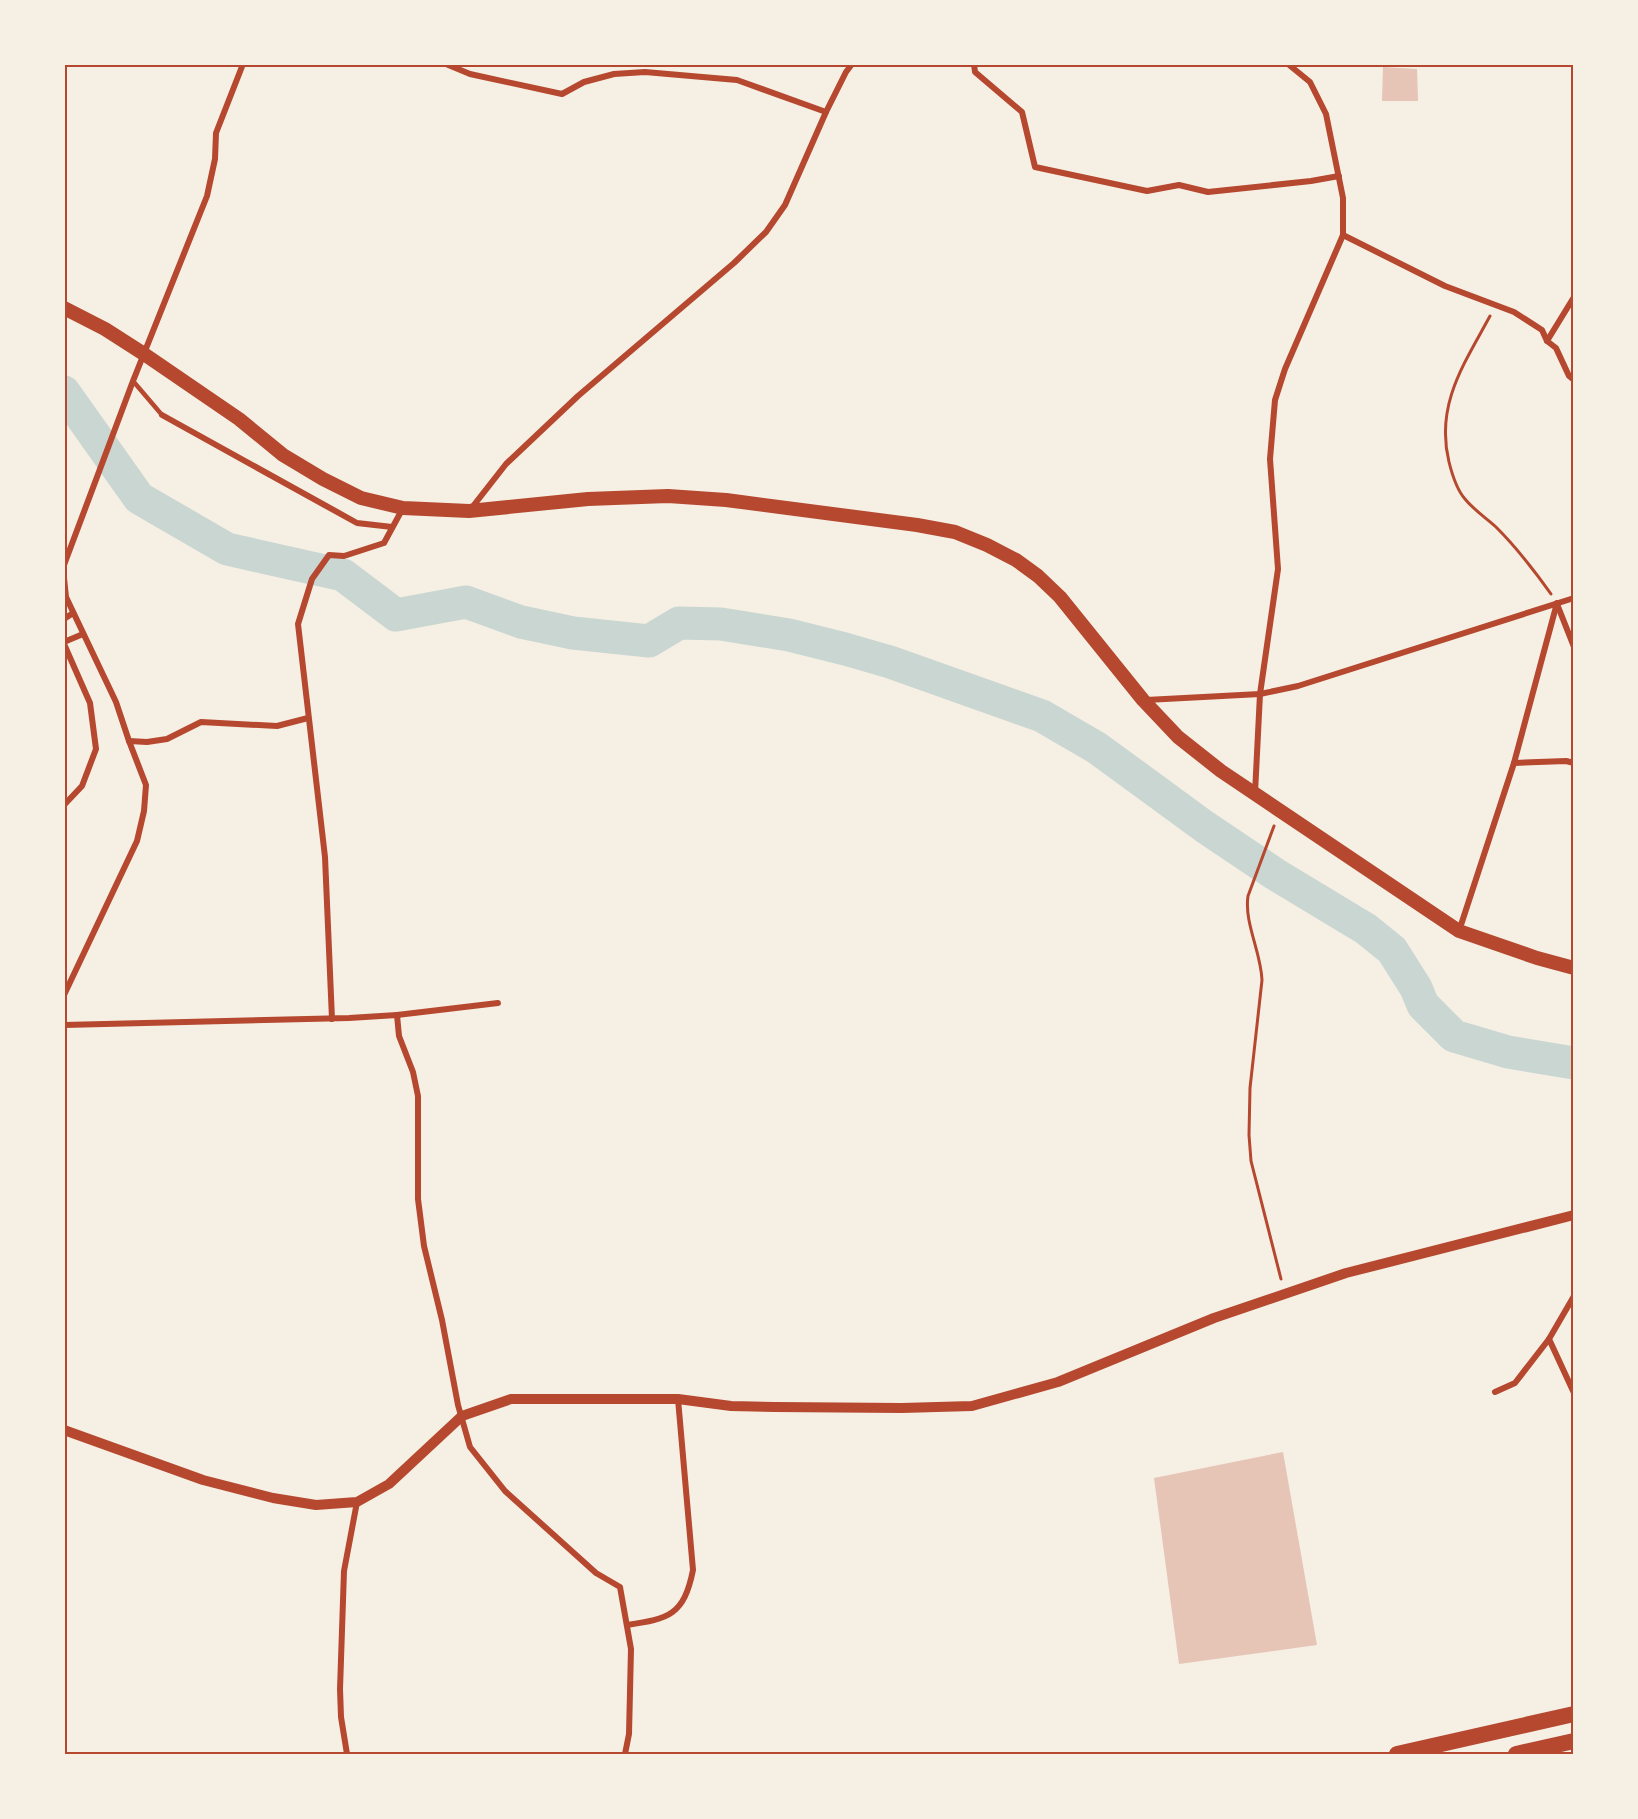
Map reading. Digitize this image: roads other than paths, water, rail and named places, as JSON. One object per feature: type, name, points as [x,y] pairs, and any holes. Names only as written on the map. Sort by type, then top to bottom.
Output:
[{"type":"highway","points":[[1397,1755],[1574,1714]]},
{"type":"highway","points":[[1516,1755],[1574,1742]]},
{"type":"main road","points":[[64,308],[105,329],[144,354],[239,419],[283,455],[361,498],[403,508],[470,511],[588,499],[668,496],[738,502],[955,532],[987,545],[1016,560],[1038,576],[1060,597],[1143,700],[1178,737],[1221,771],[1459,931],[1537,958],[1574,968]]},
{"type":"street","points":[[64,565],[133,381],[207,196],[215,159],[216,133],[243,64]]},
{"type":"street","points":[[446,64],[470,74],[562,94],[584,82],[614,74],[645,72],[737,80],[826,112]]},
{"type":"street","points":[[470,511],[506,464],[585,390],[734,263],[766,232],[785,205],[826,112],[852,64]]},
{"type":"street","points":[[974,64],[975,72],[1022,112],[1035,167],[1147,191],[1179,185],[1208,192],[1339,176]]},
{"type":"street","points":[[1255,793],[1260,694],[1278,569],[1270,459],[1275,400],[1284,369],[1343,236],[1343,198],[1326,114],[1310,82],[1288,64]]},
{"type":"street","points":[[1343,236],[1445,286],[1514,312],[1542,330],[1547,341],[1556,348],[1569,376],[1574,381]]},
{"type":"street","points":[[1547,341],[1574,297]]},
{"type":"street","points":[[162,415],[357,523],[392,527]]},
{"type":"street","points":[[332,1019],[325,857],[298,624],[312,579],[329,555],[344,556],[384,543],[403,508]]},
{"type":"street","points":[[64,578],[66,597],[116,702],[146,785],[144,811],[137,841],[64,995]]},
{"type":"street","points":[[1143,700],[1260,694],[1298,686],[1430,642],[1574,598]]},
{"type":"street","points":[[1557,603],[1574,647]]},
{"type":"street","points":[[1459,931],[1514,763],[1557,603]]},
{"type":"street","points":[[64,619],[73,613]]},
{"type":"street","points":[[64,805],[76,795],[82,786],[96,749],[90,703],[64,643],[83,634]]},
{"type":"street","points":[[129,741],[147,742],[167,739],[201,722],[277,726],[308,718]]},
{"type":"street","points":[[1514,763],[1566,761],[1574,763]]},
{"type":"street","points":[[64,1024],[332,1019],[397,1015],[498,1003]]},
{"type":"street","points":[[397,1015],[399,1036],[413,1072],[418,1096],[418,1199],[424,1246],[470,1447],[505,1491],[596,1573],[620,1587],[631,1648],[629,1734],[625,1755]]},
{"type":"street","points":[[64,1430],[203,1480],[273,1498],[316,1505],[357,1502],[389,1484],[462,1416],[511,1399],[678,1399],[731,1406],[775,1407],[972,1406],[1058,1382],[1204,1322],[1346,1273],[1574,1215]]},
{"type":"street","points":[[1495,1392],[1515,1383],[1533,1363],[1574,1296]]},
{"type":"street","points":[[1549,1339],[1574,1393]]},
{"type":"street","points":[[627,1624],[656,1621],[668,1616],[684,1601],[689,1589],[693,1570],[678,1399]]},
{"type":"street","points":[[347,1755],[341,1717],[340,1689],[344,1571],[357,1502]]},
{"type":"lane","points":[[133,381],[162,415]]},
{"type":"waterway","points":[[64,392],[139,498],[227,549],[343,575],[396,615],[466,602],[521,622],[573,633],[649,641],[679,623],[721,624],[789,635],[845,649],[890,662],[1042,716],[1097,748],[1205,827],[1275,874],[1366,929],[1392,950],[1416,988],[1423,1005],[1454,1036],[1508,1052],[1574,1063]]}]
